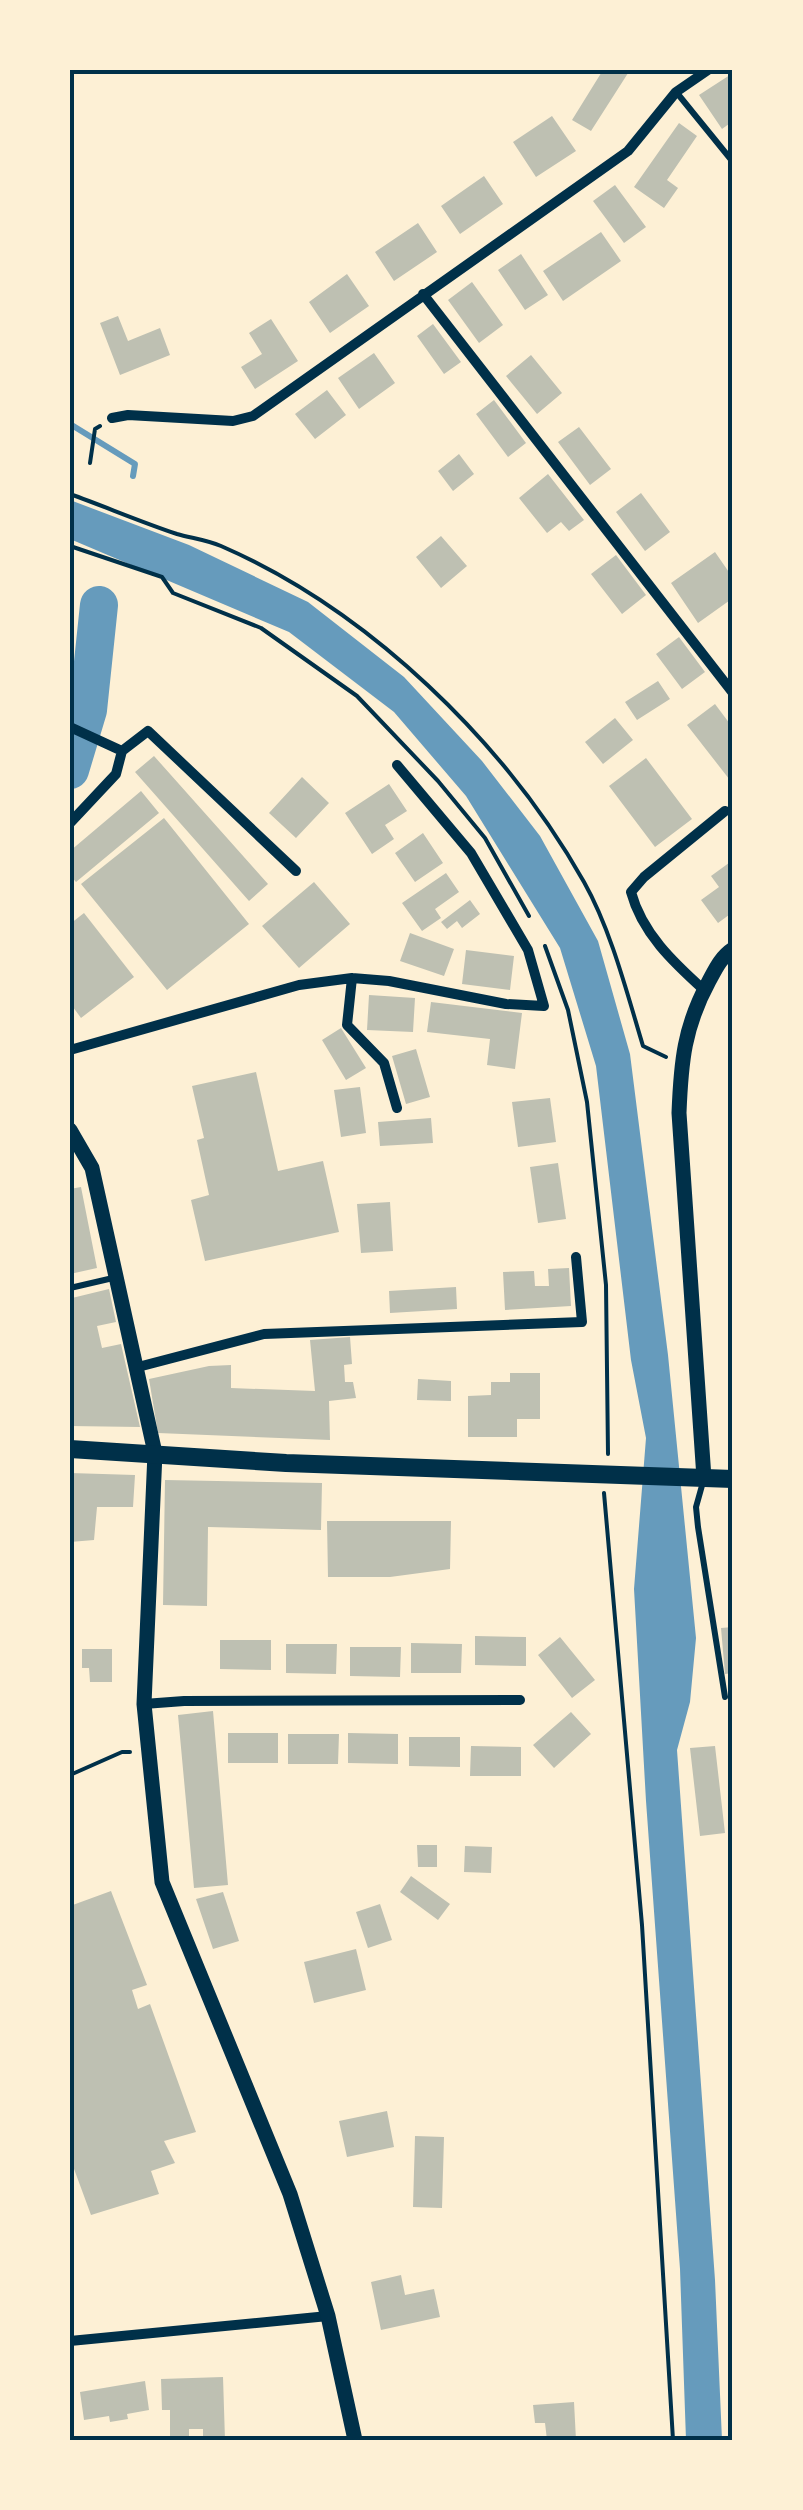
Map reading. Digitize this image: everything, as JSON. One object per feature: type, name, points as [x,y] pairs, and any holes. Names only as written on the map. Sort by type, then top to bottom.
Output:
[{"type":"main road","points":[[70,1449],[286,1463],[733,1479]]},
{"type":"street","points":[[112,418],[128,415],[234,421],[253,416],[628,151],[676,92],[708,70]]},
{"type":"street","points":[[422,294],[733,694]]},
{"type":"street","points":[[70,727],[122,751]]},
{"type":"street","points":[[70,822],[116,774],[122,751],[148,731],[296,870]]},
{"type":"street","points":[[70,1050],[299,985],[352,978],[389,981],[506,1004],[544,1006],[528,950],[471,853],[397,765]]},
{"type":"street","points":[[704,990],[667,957],[636,910],[631,892],[644,876],[725,812]]},
{"type":"street","points":[[704,1478],[678,1113],[686,1031],[722,956],[733,949]]},
{"type":"street","points":[[352,978],[347,1025],[384,1063],[397,1108]]},
{"type":"street","points":[[70,1130],[92,1168],[155,1452],[144,1704],[162,1882],[290,2194],[328,2316],[355,2440]]},
{"type":"street","points":[[138,1367],[264,1334],[582,1322],[576,1256]]},
{"type":"street","points":[[144,1704],[520,1700]]},
{"type":"street","points":[[70,2341],[328,2316]]},
{"type":"lane","points":[[676,92],[733,162]]},
{"type":"lane","points":[[70,1288],[118,1277]]},
{"type":"lane","points":[[704,1478],[696,1507],[725,1697]]},
{"type":"path","points":[[90,463],[95,429]]},
{"type":"path","points":[[70,494],[178,534],[218,544],[293,582],[383,645],[452,708],[528,799],[584,884],[622,976],[642,1046],[659,1056],[681,1059]]},
{"type":"path","points":[[70,546],[162,578],[173,592],[261,628],[357,696],[485,838],[530,918]]},
{"type":"path","points":[[538,934],[568,1010],[587,1102],[606,1285],[608,1454]]},
{"type":"path","points":[[603,1494],[642,1925],[673,2440]]},
{"type":"path","points":[[70,1775],[122,1752],[148,1751]]},
{"type":"water","points":[[70,500],[189,545],[308,602],[404,677],[482,761],[540,836],[598,941],[630,1054],[668,1355],[696,1638],[690,1702],[677,1750],[715,2280],[722,2440],[686,2440],[680,2269],[634,1589],[646,1438],[631,1360],[596,1066],[560,948],[466,796],[394,712],[289,632],[70,539]]},
{"type":"building","points":[[603,70],[630,70],[591,131],[572,120]]},
{"type":"building","points":[[733,73],[733,121],[722,129],[699,95]]},
{"type":"building","points":[[552,116],[576,151],[536,177],[513,142]]},
{"type":"building","points":[[679,123],[697,136],[667,180],[678,188],[664,208],[634,187]]},
{"type":"building","points":[[484,176],[503,204],[460,234],[441,206]]},
{"type":"building","points":[[615,185],[646,227],[624,243],[593,201]]},
{"type":"building","points":[[418,223],[437,252],[394,281],[375,252]]},
{"type":"building","points":[[601,232],[621,261],[563,301],[543,271]]},
{"type":"building","points":[[521,254],[548,295],[525,310],[498,270]]},
{"type":"building","points":[[347,274],[369,306],[330,333],[309,302]]},
{"type":"building","points":[[472,282],[503,325],[479,343],[448,300]]},
{"type":"building","points":[[118,316],[128,341],[160,328],[170,355],[120,375],[100,323]]},
{"type":"building","points":[[271,319],[298,361],[255,389],[241,367],[262,354],[249,333]]},
{"type":"building","points":[[433,324],[461,362],[444,374],[417,336]]},
{"type":"building","points":[[374,353],[395,383],[359,409],[338,378]]},
{"type":"building","points":[[531,355],[562,393],[537,414],[506,376]]},
{"type":"building","points":[[327,390],[346,415],[315,439],[295,414]]},
{"type":"building","points":[[494,400],[526,443],[508,457],[476,414]]},
{"type":"building","points":[[579,427],[611,469],[590,485],[558,442]]},
{"type":"building","points":[[459,454],[474,474],[453,491],[438,471]]},
{"type":"building","points":[[548,474],[584,520],[569,531],[561,522],[547,533],[519,498]]},
{"type":"building","points":[[641,493],[670,532],[645,551],[616,512]]},
{"type":"building","points":[[441,536],[467,566],[441,588],[416,557]]},
{"type":"building","points":[[715,552],[733,578],[733,598],[698,623],[671,583]]},
{"type":"building","points":[[616,555],[646,595],[622,614],[591,574]]},
{"type":"building","points":[[679,637],[705,672],[682,689],[656,654]]},
{"type":"building","points":[[658,681],[670,699],[637,720],[625,702]]},
{"type":"building","points":[[715,704],[733,728],[733,784],[687,725]]},
{"type":"building","points":[[615,718],[633,740],[603,764],[585,742]]},
{"type":"building","points":[[154,756],[268,884],[249,901],[135,772]]},
{"type":"building","points":[[646,758],[692,819],[655,847],[609,786]]},
{"type":"building","points":[[302,777],[329,803],[296,838],[269,813]]},
{"type":"building","points":[[389,784],[407,811],[385,825],[394,839],[372,854],[345,813]]},
{"type":"building","points":[[141,791],[159,813],[76,882],[70,875],[70,851]]},
{"type":"building","points":[[164,818],[249,924],[167,990],[81,884]]},
{"type":"building","points":[[423,833],[443,863],[415,882],[395,853]]},
{"type":"building","points":[[733,860],[733,912],[718,923],[701,900],[719,887],[711,876]]},
{"type":"building","points":[[446,873],[459,892],[435,909],[441,918],[422,931],[402,903]]},
{"type":"building","points":[[314,882],[350,924],[299,968],[262,926]]},
{"type":"building","points":[[470,900],[480,914],[462,928],[457,921],[447,929],[441,922]]},
{"type":"building","points":[[84,913],[134,977],[81,1018],[70,1003],[70,924]]},
{"type":"building","points":[[410,933],[454,949],[444,976],[400,961]]},
{"type":"building","points":[[466,950],[514,956],[510,990],[462,984]]},
{"type":"building","points":[[369,995],[415,998],[413,1032],[367,1030]]},
{"type":"building","points":[[431,1002],[522,1013],[515,1069],[487,1065],[490,1039],[427,1032]]},
{"type":"building","points":[[341,1028],[366,1068],[346,1080],[322,1040]]},
{"type":"building","points":[[416,1049],[430,1097],[406,1104],[392,1056]]},
{"type":"building","points":[[256,1072],[278,1171],[323,1161],[339,1232],[205,1261],[191,1200],[209,1195],[197,1140],[204,1138],[192,1086]]},
{"type":"building","points":[[360,1087],[366,1133],[341,1137],[334,1090]]},
{"type":"building","points":[[550,1098],[556,1142],[518,1147],[512,1102]]},
{"type":"building","points":[[431,1118],[433,1143],[380,1146],[378,1122]]},
{"type":"building","points":[[558,1163],[566,1219],[538,1223],[530,1167]]},
{"type":"building","points":[[81,1187],[97,1268],[70,1274],[70,1189]]},
{"type":"building","points":[[390,1202],[393,1251],[361,1253],[357,1204]]},
{"type":"building","points":[[569,1268],[571,1306],[505,1310],[503,1272],[534,1271],[535,1286],[549,1286],[548,1269]]},
{"type":"building","points":[[456,1287],[457,1309],[390,1313],[389,1291]]},
{"type":"building","points":[[109,1289],[116,1322],[97,1326],[102,1348],[121,1344],[140,1427],[70,1426],[70,1303],[72,1298]]},
{"type":"building","points":[[350,1337],[352,1364],[344,1365],[345,1382],[353,1382],[356,1398],[329,1401],[330,1440],[158,1433],[149,1379],[231,1365],[231,1388],[315,1391],[310,1340]]},
{"type":"building","points":[[510,1373],[540,1373],[540,1419],[517,1419],[517,1437],[468,1437],[468,1396],[491,1395],[491,1382],[510,1382]]},
{"type":"building","points":[[418,1379],[451,1381],[451,1401],[417,1400]]},
{"type":"building","points":[[70,1473],[135,1475],[133,1507],[97,1507],[94,1540],[70,1542]]},
{"type":"building","points":[[165,1480],[322,1483],[321,1530],[208,1527],[207,1606],[163,1605]]},
{"type":"building","points":[[327,1521],[451,1521],[450,1569],[390,1577],[328,1577]]},
{"type":"building","points":[[733,1627],[733,1673],[725,1674],[721,1628]]},
{"type":"building","points":[[475,1636],[526,1637],[526,1666],[475,1665]]},
{"type":"building","points":[[560,1637],[595,1680],[572,1698],[538,1655]]},
{"type":"building","points":[[220,1640],[271,1640],[271,1670],[220,1669]]},
{"type":"building","points":[[411,1643],[462,1644],[461,1673],[411,1673]]},
{"type":"building","points":[[286,1644],[337,1644],[336,1674],[286,1673]]},
{"type":"building","points":[[350,1647],[401,1647],[400,1677],[350,1676]]},
{"type":"building","points":[[82,1649],[112,1649],[112,1682],[90,1682],[89,1668],[82,1668]]},
{"type":"building","points":[[213,1711],[228,1885],[194,1888],[178,1715]]},
{"type":"building","points":[[571,1712],[591,1734],[554,1768],[533,1745]]},
{"type":"building","points":[[228,1733],[278,1733],[278,1763],[228,1763]]},
{"type":"building","points":[[348,1733],[398,1734],[398,1764],[348,1763]]},
{"type":"building","points":[[288,1734],[339,1734],[338,1764],[288,1764]]},
{"type":"building","points":[[409,1737],[460,1737],[460,1767],[409,1766]]},
{"type":"building","points":[[471,1746],[521,1747],[521,1776],[470,1776]]},
{"type":"building","points":[[715,1746],[725,1833],[700,1836],[690,1748]]},
{"type":"building","points":[[417,1845],[437,1845],[437,1867],[418,1867]]},
{"type":"building","points":[[465,1846],[492,1847],[491,1873],[464,1872]]},
{"type":"building","points":[[411,1876],[450,1904],[438,1920],[400,1892]]},
{"type":"building","points":[[111,1891],[147,1985],[132,1990],[138,2009],[150,2004],[196,2132],[164,2141],[175,2163],[151,2171],[159,2194],[91,2215],[70,2158],[70,1906]]},
{"type":"building","points":[[223,1892],[239,1941],[213,1949],[196,1899]]},
{"type":"building","points":[[380,1904],[392,1940],[368,1948],[356,1912]]},
{"type":"building","points":[[356,1949],[366,1990],[314,2003],[304,1962]]},
{"type":"building","points":[[387,2111],[394,2147],[347,2157],[339,2121]]},
{"type":"building","points":[[415,2136],[444,2137],[442,2208],[413,2207]]},
{"type":"building","points":[[401,2275],[405,2295],[434,2289],[440,2317],[381,2330],[371,2282]]},
{"type":"building","points":[[223,2377],[225,2440],[203,2440],[203,2429],[189,2429],[189,2440],[170,2440],[170,2410],[162,2410],[161,2379]]},
{"type":"building","points":[[145,2381],[149,2410],[110,2422],[109,2416],[84,2420],[80,2392]]},
{"type":"building","points":[[574,2402],[576,2440],[547,2440],[545,2423],[535,2423],[533,2405]]},
{"type":"waterway","points":[[70,424],[135,464],[133,476]]},
{"type":"waterway","points":[[70,770],[88,710],[99,605]]}]
